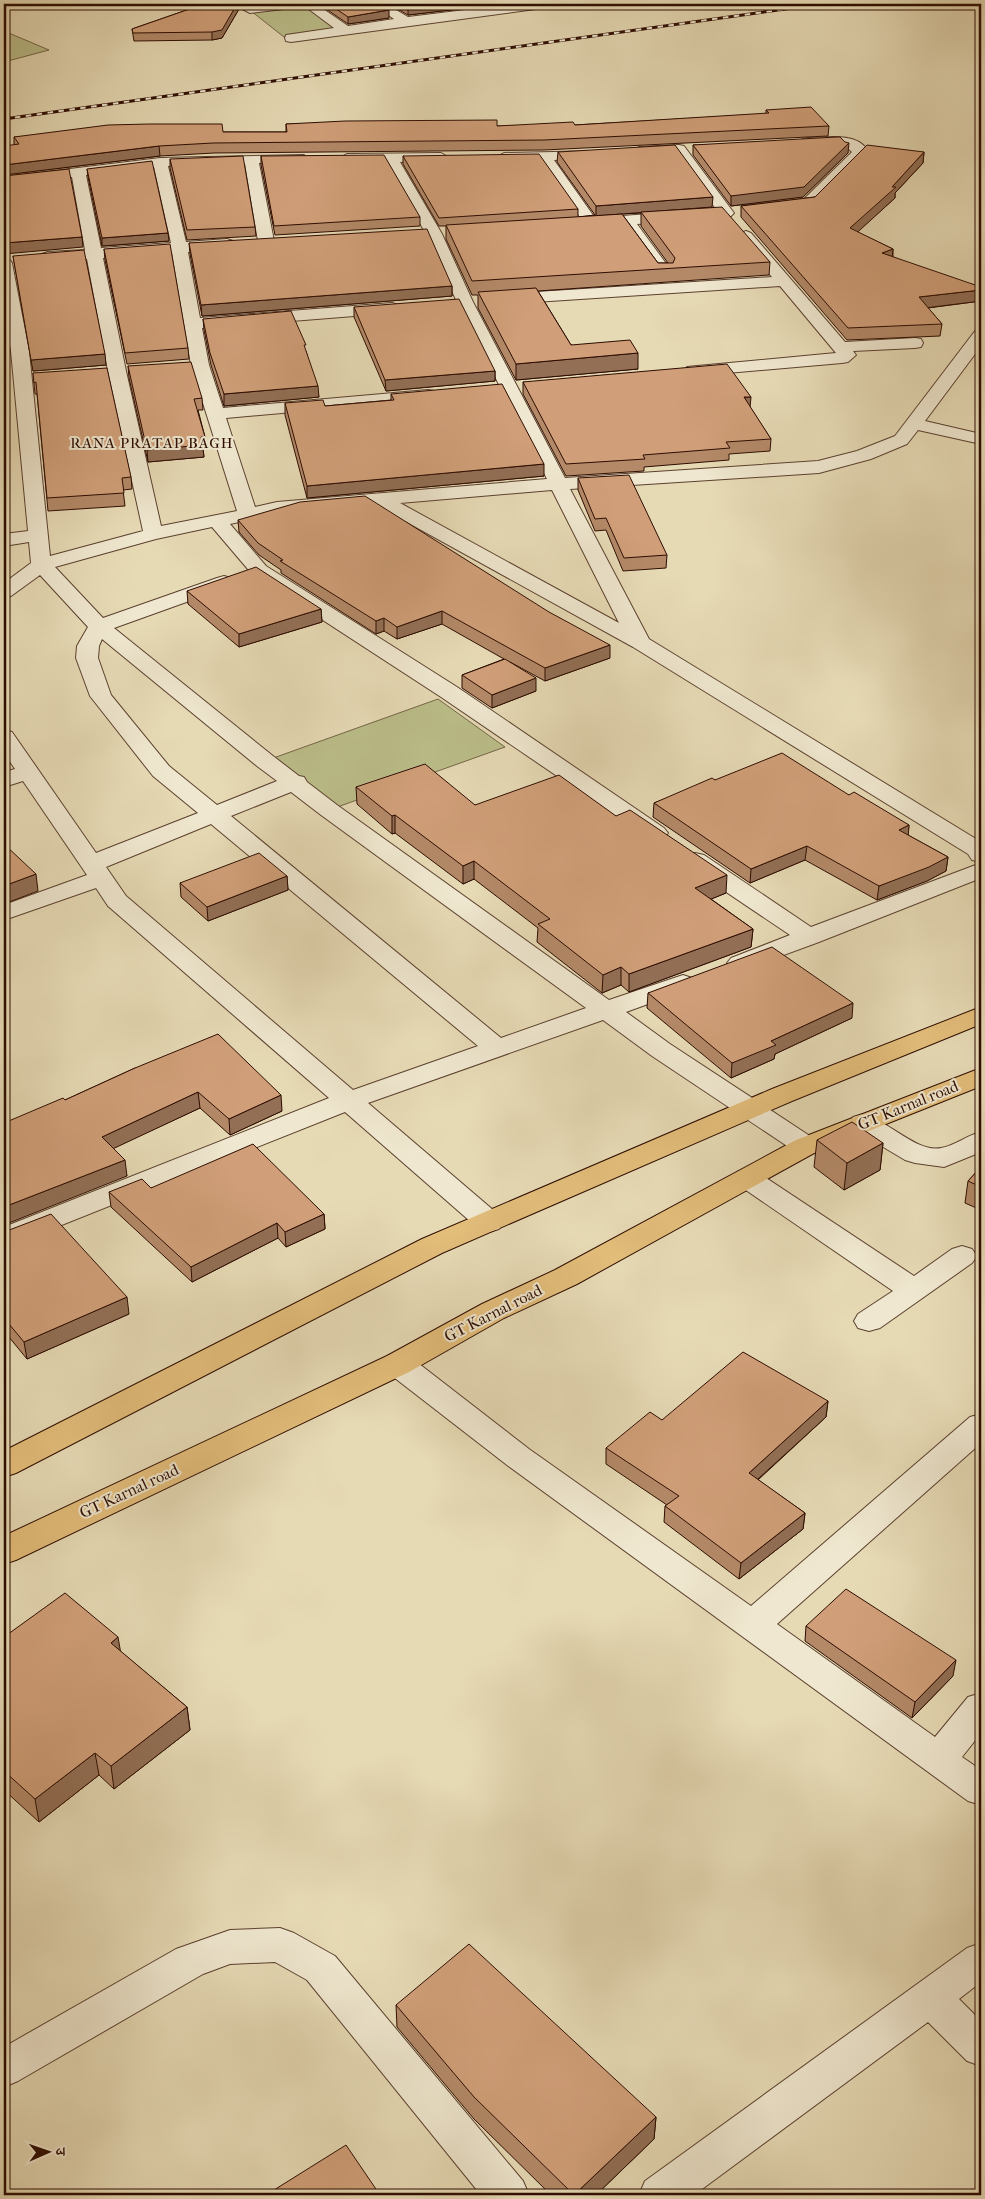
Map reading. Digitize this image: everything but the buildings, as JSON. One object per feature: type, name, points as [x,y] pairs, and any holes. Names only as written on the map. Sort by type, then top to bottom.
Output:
[{"type":"main road","points":[[4,1465],[432,1246],[751,1108],[981,1015]]},
{"type":"main road","name":"GT Karnal road","points":[[4,1551],[398,1364],[493,1310],[566,1277],[806,1146],[981,1076]]},
{"type":"street","points":[[239,4],[250,9],[292,4]]},
{"type":"street","points":[[308,4],[346,30]]},
{"type":"street","points":[[378,4],[406,21]]},
{"type":"street","points":[[291,38],[537,4]]},
{"type":"street","points":[[764,209],[809,203],[859,153],[860,149],[856,145],[842,142],[790,143]]},
{"type":"street","points":[[486,157],[698,148]]},
{"type":"street","points":[[676,373],[842,358],[847,355],[726,213],[679,149]]},
{"type":"street","points":[[544,156],[591,223]]},
{"type":"street","points":[[390,157],[434,234],[455,303],[498,389],[558,484],[640,643]]},
{"type":"street","points":[[330,158],[457,157]]},
{"type":"street","points":[[4,180],[160,162],[310,158]]},
{"type":"street","points":[[251,159],[266,241]]},
{"type":"street","points":[[160,162],[179,246],[200,365],[247,513]]},
{"type":"street","points":[[78,171],[117,371],[153,534]]},
{"type":"street","points":[[572,224],[745,211]]},
{"type":"street","points":[[627,221],[665,273]]},
{"type":"street","points":[[285,240],[179,246],[4,262],[20,351],[41,566],[99,626],[265,761],[296,782],[329,810],[662,1050],[806,1146]]},
{"type":"street","points":[[455,303],[784,281]]},
{"type":"street","points":[[194,324],[407,307]]},
{"type":"street","points":[[4,592],[41,566],[153,534],[277,508],[558,484],[819,467],[864,454],[901,440],[981,334]]},
{"type":"street","points":[[842,347],[915,343]]},
{"type":"street","points":[[181,366],[200,365]]},
{"type":"street","points":[[98,373],[135,370]]},
{"type":"street","points":[[22,379],[41,378]]},
{"type":"street","points":[[498,389],[530,386]]},
{"type":"street","points":[[216,414],[450,393]]},
{"type":"street","points":[[913,424],[981,439]]},
{"type":"street","points":[[380,500],[640,643],[976,849],[981,855]]},
{"type":"street","points":[[216,520],[260,570],[450,692],[810,937]]},
{"type":"street","points":[[4,540],[38,535]]},
{"type":"street","points":[[260,570],[99,626],[88,646],[87,658],[101,696],[161,770],[498,1049]]},
{"type":"street","points":[[4,737],[117,901],[490,1222]]},
{"type":"street","points":[[4,780],[28,772]]},
{"type":"street","points":[[4,913],[215,814],[296,782]]},
{"type":"street","points":[[4,1238],[350,1100],[608,1011],[810,937],[981,870]]},
{"type":"street","points":[[863,1123],[915,1154],[944,1158],[981,1141]]},
{"type":"street","points":[[747,1178],[914,1291]]},
{"type":"street","points":[[869,1321],[962,1256]]},
{"type":"street","points":[[398,1364],[518,1457],[981,1790]]},
{"type":"street","points":[[753,1625],[981,1425]]},
{"type":"street","points":[[939,1759],[981,1707]]},
{"type":"street","points":[[4,2068],[190,1961],[230,1947],[280,1945],[321,1968],[508,2195]]},
{"type":"street","points":[[660,2195],[981,1960]]},
{"type":"street","points":[[931,1998],[981,2048]]},
{"type":"green space","points":[[304,5],[336,29],[284,37],[251,11]]},
{"type":"green space","points":[[4,31],[49,50],[4,62]]},
{"type":"green space","points":[[438,699],[505,747],[329,810],[265,761]]},
{"type":"railway","points":[[4,119],[821,4]]},
{"type":"district","name":"RANA PRATAP BAGH","points":[[152,443]]}]
